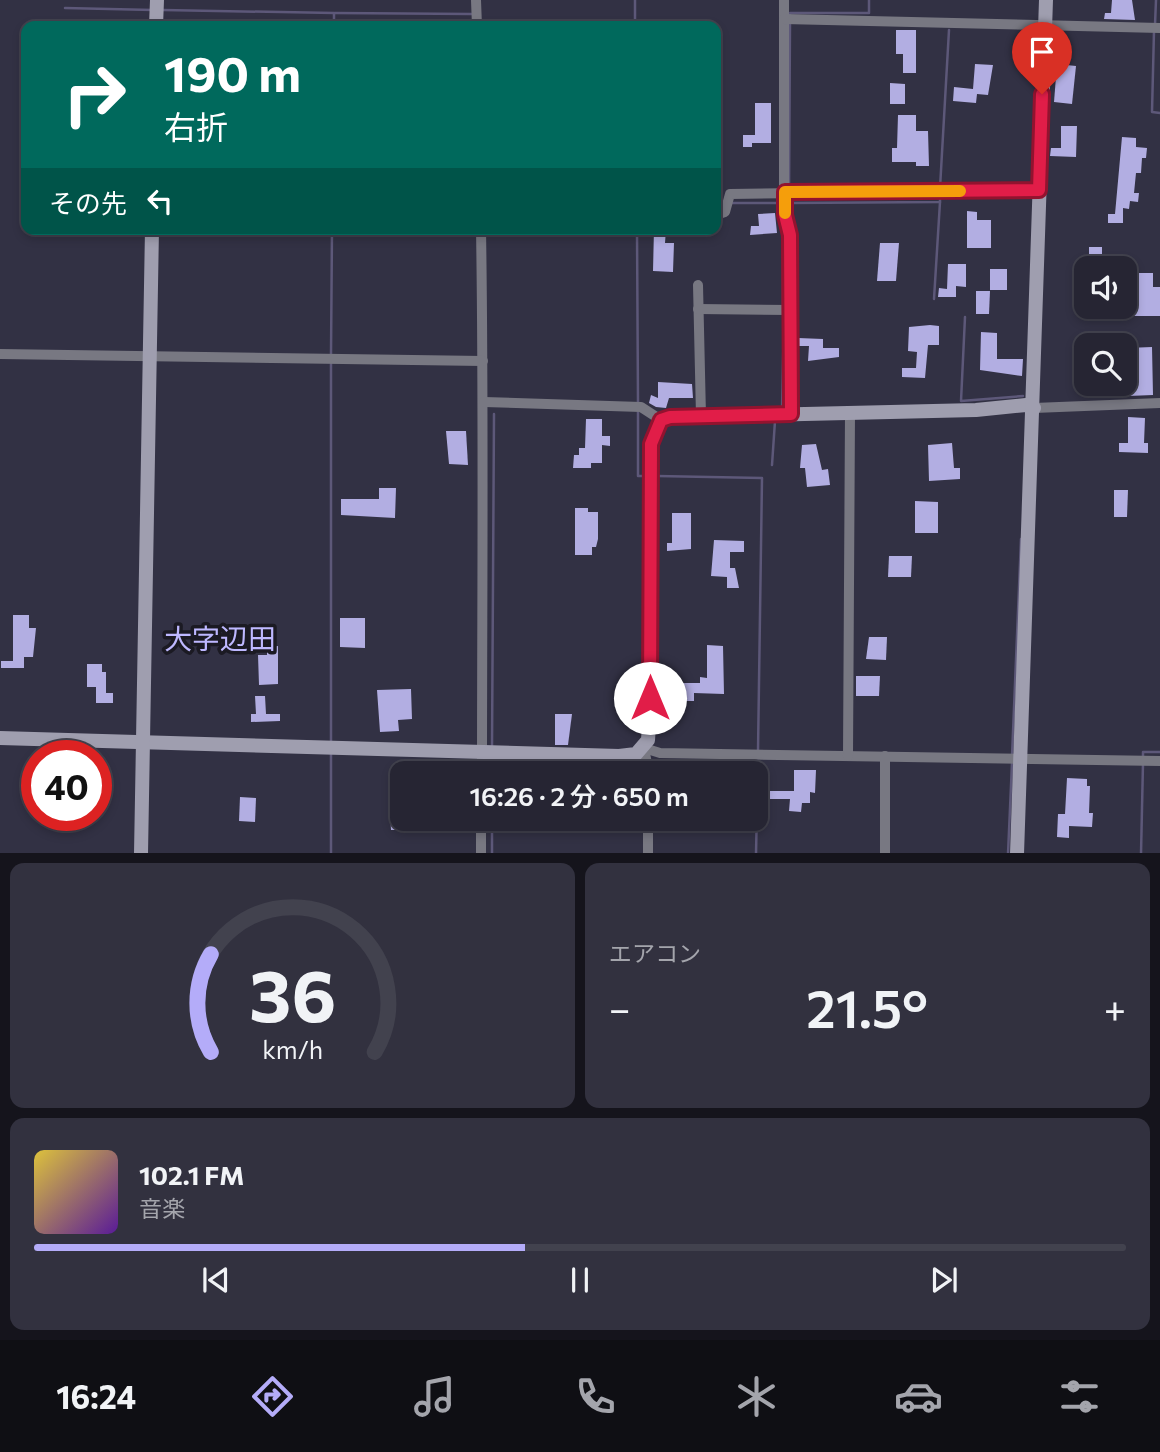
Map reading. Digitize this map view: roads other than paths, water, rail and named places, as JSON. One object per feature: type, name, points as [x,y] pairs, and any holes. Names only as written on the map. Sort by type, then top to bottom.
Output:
[{"type":"street","points":[[476,0],[477,21]]},
{"type":"street","points":[[783,414],[789,249],[784,199],[788,19],[784,0]]},
{"type":"street","points":[[1017,853],[1015,758],[1034,408],[1046,0]]},
{"type":"street","points":[[788,19],[1045,23],[1156,28]]},
{"type":"street","points":[[721,213],[725,212],[730,194],[784,199],[936,189],[1039,190]]},
{"type":"street","points":[[141,853],[152,235]]},
{"type":"street","points":[[481,235],[489,752],[486,761]]},
{"type":"street","points":[[698,285],[701,416]]},
{"type":"street","points":[[698,309],[785,310]]},
{"type":"street","points":[[0,354],[483,361]]},
{"type":"street","points":[[484,401],[638,407],[661,420],[701,416],[1160,403]]},
{"type":"street","points":[[848,756],[850,413]]},
{"type":"street","points":[[646,761],[644,748],[649,726],[651,444],[661,420]]},
{"type":"street","points":[[0,738],[141,745],[619,757],[636,754],[644,748]]},
{"type":"street","points":[[644,748],[660,753],[1160,761]]},
{"type":"street","points":[[885,756],[885,853]]},
{"type":"street","points":[[481,831],[481,853]]},
{"type":"street","points":[[648,831],[648,853]]},
{"type":"waterway","points":[[635,0],[635,21]]},
{"type":"waterway","points":[[790,16],[790,13],[869,13],[869,0]]},
{"type":"waterway","points":[[1155,25],[1156,0]]},
{"type":"waterway","points":[[65,8],[153,10]]},
{"type":"waterway","points":[[163,10],[334,13],[334,21]]},
{"type":"waterway","points":[[335,13],[472,14]]},
{"type":"waterway","points":[[789,191],[790,23]]},
{"type":"waterway","points":[[940,188],[949,30]]},
{"type":"waterway","points":[[1154,31],[1152,112],[1160,113]]},
{"type":"waterway","points":[[789,203],[940,202],[940,194]]},
{"type":"waterway","points":[[789,198],[790,212]]},
{"type":"waterway","points":[[934,299],[940,202]]},
{"type":"waterway","points":[[730,203],[782,203]]},
{"type":"waterway","points":[[794,249],[795,232]]},
{"type":"waterway","points":[[331,355],[332,235]]},
{"type":"waterway","points":[[637,235],[638,404]]},
{"type":"waterway","points":[[783,308],[783,249],[788,249]]},
{"type":"waterway","points":[[782,409],[784,315]]},
{"type":"waterway","points":[[965,317],[961,401],[1023,396]]},
{"type":"waterway","points":[[331,362],[331,744]]},
{"type":"waterway","points":[[638,411],[638,476],[647,476]]},
{"type":"waterway","points":[[492,747],[494,414]]},
{"type":"waterway","points":[[772,465],[775,421]]},
{"type":"waterway","points":[[657,476],[762,478],[758,751]]},
{"type":"waterway","points":[[1012,756],[1021,539]]},
{"type":"waterway","points":[[1143,756],[1143,752],[1160,752]]},
{"type":"waterway","points":[[331,754],[331,853]]},
{"type":"waterway","points":[[756,853],[758,757]]},
{"type":"waterway","points":[[1008,853],[1012,763]]},
{"type":"waterway","points":[[1141,853],[1143,763]]},
{"type":"waterway","points":[[492,831],[492,853]]},
{"type":"district","name":"大字辺田","points":[[220,639]]}]
